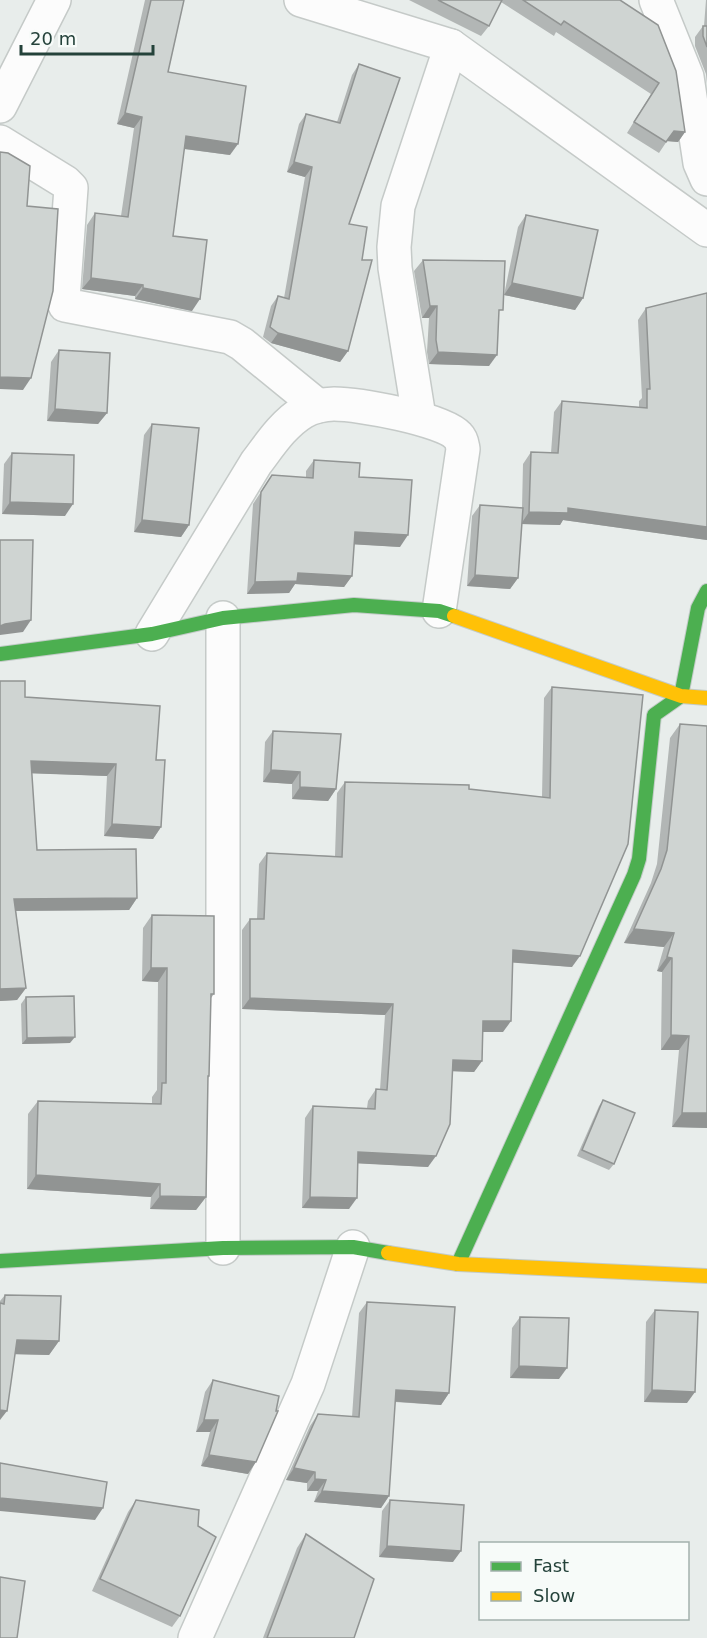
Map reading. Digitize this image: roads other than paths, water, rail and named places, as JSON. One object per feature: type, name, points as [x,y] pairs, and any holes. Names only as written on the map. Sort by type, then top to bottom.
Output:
[{"type":"street","points":[[0,106],[54,0]]},
{"type":"street","points":[[301,0],[451,46],[707,231]]},
{"type":"street","points":[[656,0],[687,77],[700,163],[707,180]]},
{"type":"street","points":[[419,417],[395,268],[395,229],[398,206],[451,46]]},
{"type":"street","points":[[0,142],[71,188],[63,299],[65,305],[231,337],[318,406]]},
{"type":"street","points":[[152,634],[256,463],[290,422],[303,412],[332,404],[419,417],[460,438],[463,449],[439,611]]},
{"type":"street","points":[[458,1264],[631,883],[639,859],[654,715],[681,696],[698,608],[707,591]]},
{"type":"street","points":[[0,654],[76,642],[152,634],[223,618],[354,605],[439,611],[681,696],[707,698]]},
{"type":"street","points":[[223,618],[223,1248]]},
{"type":"street","points":[[195,1638],[308,1384],[353,1247]]},
{"type":"street","points":[[0,1261],[223,1248],[353,1247],[458,1264],[707,1276]]}]
